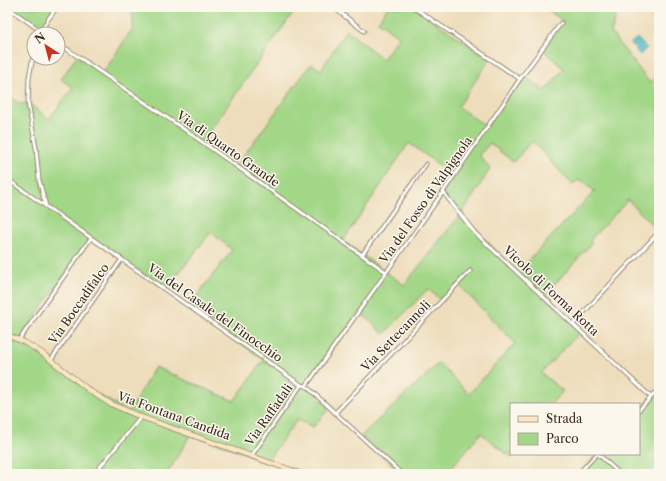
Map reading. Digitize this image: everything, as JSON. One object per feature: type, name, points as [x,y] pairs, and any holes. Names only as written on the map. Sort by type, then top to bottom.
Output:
[{"type":"main road","name":"Via Fontana Candida","points":[[7,335],[19,340],[51,360],[98,397],[111,404],[141,417],[252,455],[291,472],[302,474]]},
{"type":"street","points":[[7,7],[32,26]]},
{"type":"street","points":[[44,26],[57,7]]},
{"type":"street","points":[[333,7],[364,31]]},
{"type":"street","points":[[414,7],[520,80]]},
{"type":"street","name":"Via del Fosso di Valpignola","points":[[306,386],[520,80],[561,24]]},
{"type":"street","name":"Via di Quarto Grande","points":[[66,48],[188,132],[386,272]]},
{"type":"street","points":[[31,66],[28,103],[36,148],[39,179],[46,206]]},
{"type":"street","points":[[362,255],[426,164]]},
{"type":"street","name":"Via del Casale del Finocchio","points":[[7,179],[301,385],[306,386]]},
{"type":"street","name":"Vicolo di Forma Rotta","points":[[443,192],[474,232],[651,397]]},
{"type":"street","points":[[573,324],[659,232]]},
{"type":"street","points":[[19,340],[91,238]]},
{"type":"street","name":"Via Boccadifalco","points":[[51,360],[122,259]]},
{"type":"street","name":"Via Settecannoli","points":[[335,413],[470,271]]},
{"type":"street","name":"Via Raffadali","points":[[252,455],[301,385]]},
{"type":"street","points":[[306,386],[402,474]]},
{"type":"street","points":[[640,409],[659,389]]},
{"type":"street","points":[[94,474],[141,417]]},
{"type":"street","points":[[578,474],[597,455]]},
{"type":"street","points":[[599,455],[620,474]]},
{"type":"green space","points":[[10,7],[54,7],[41,26],[38,26]]},
{"type":"green space","points":[[132,7],[297,7],[202,142],[236,166],[311,64],[321,70],[346,30],[383,59],[399,37],[378,21],[388,7],[413,7],[490,59],[458,107],[487,127],[523,75],[545,91],[564,69],[542,49],[563,21],[544,7],[603,7],[616,14],[611,33],[650,83],[659,74],[659,232],[628,200],[591,239],[591,244],[544,296],[581,331],[541,373],[563,391],[552,403],[510,403],[510,455],[514,455],[512,458],[481,433],[451,468],[456,474],[402,474],[361,436],[439,363],[469,394],[515,343],[458,284],[442,301],[428,289],[384,334],[359,311],[306,386],[330,408],[313,427],[297,420],[267,461],[191,434],[167,474],[135,474],[128,471],[127,474],[7,474],[7,95],[20,104],[28,103],[49,119],[73,88],[61,79],[77,56],[103,73],[133,28]],"holes":[[[532,141],[572,184],[579,180],[595,191],[523,266],[521,275],[461,215],[490,169],[479,155],[490,143],[513,162]],[[409,143],[454,176],[443,192],[460,215],[404,285],[343,241]],[[211,232],[232,250],[189,306],[275,368],[263,361],[234,401],[155,367],[129,412],[81,385],[35,349],[19,340],[91,238],[166,289]]]},
{"type":"green space","points":[[642,7],[659,7],[659,14],[654,19]]},
{"type":"green space","points":[[659,389],[659,474],[578,474],[596,455],[640,455],[640,409]]},
{"type":"water","points":[[637,38],[647,48],[640,55],[631,43]]}]
